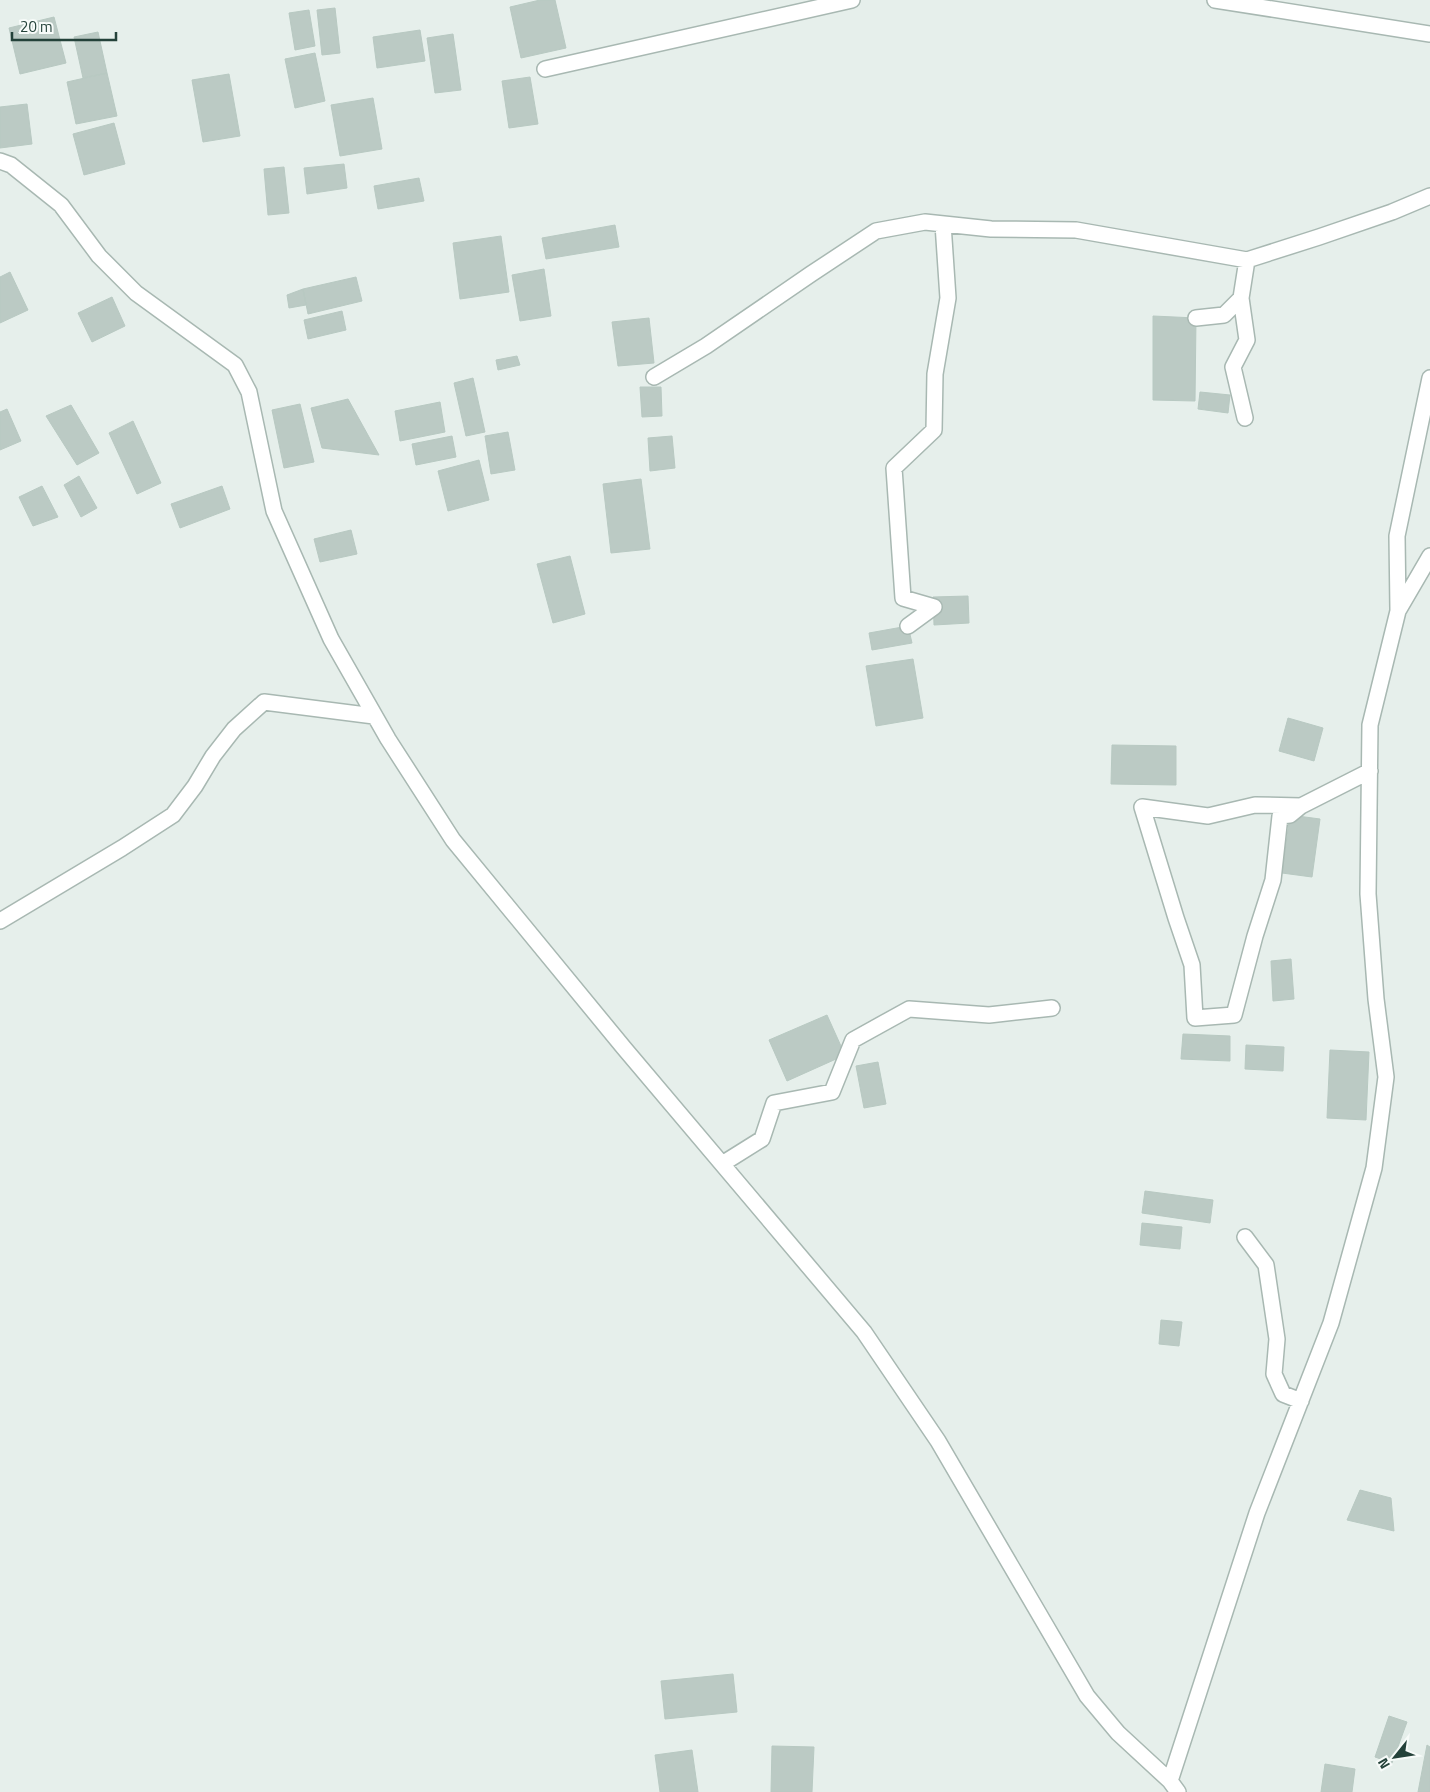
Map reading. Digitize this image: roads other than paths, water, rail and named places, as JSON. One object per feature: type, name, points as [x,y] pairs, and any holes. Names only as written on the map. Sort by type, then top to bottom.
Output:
[{"type":"street","points":[[545,70],[852,0]]},
{"type":"street","points":[[1215,0],[1430,34]]},
{"type":"street","points":[[0,161],[11,165],[62,205],[99,256],[136,292],[235,365],[249,392],[274,511],[331,639],[374,716],[454,840],[624,1048],[869,1340],[938,1441],[1088,1696],[1118,1733],[1174,1787],[1257,1513],[1331,1323],[1374,1168],[1386,1077],[1376,999],[1368,894],[1370,725],[1398,611],[1397,536],[1430,378]]},
{"type":"street","points":[[654,377],[706,346],[876,231],[925,222],[991,229],[1076,230],[1247,260],[1392,212],[1430,196]]},
{"type":"street","points":[[908,626],[934,607],[903,598],[894,468],[934,430],[935,374],[948,298],[943,224]]},
{"type":"street","points":[[1245,418],[1233,367],[1247,340],[1241,298],[1247,260]]},
{"type":"street","points":[[1196,318],[1224,314],[1241,298]]},
{"type":"street","points":[[1398,611],[1430,556]]},
{"type":"street","points":[[0,921],[173,815],[195,786],[213,756],[234,729],[264,702],[374,716]]},
{"type":"street","points":[[1301,806],[1255,805],[1208,816],[1142,807],[1192,965],[1195,1018],[1234,1015],[1254,936],[1273,880],[1280,816],[1290,815],[1301,806],[1370,770]]},
{"type":"street","points":[[722,1164],[762,1139],[774,1103],[832,1092],[853,1040],[909,1008],[989,1014],[1052,1008]]},
{"type":"street","points":[[1245,1237],[1266,1265],[1277,1339],[1274,1374],[1283,1394],[1301,1401]]}]
